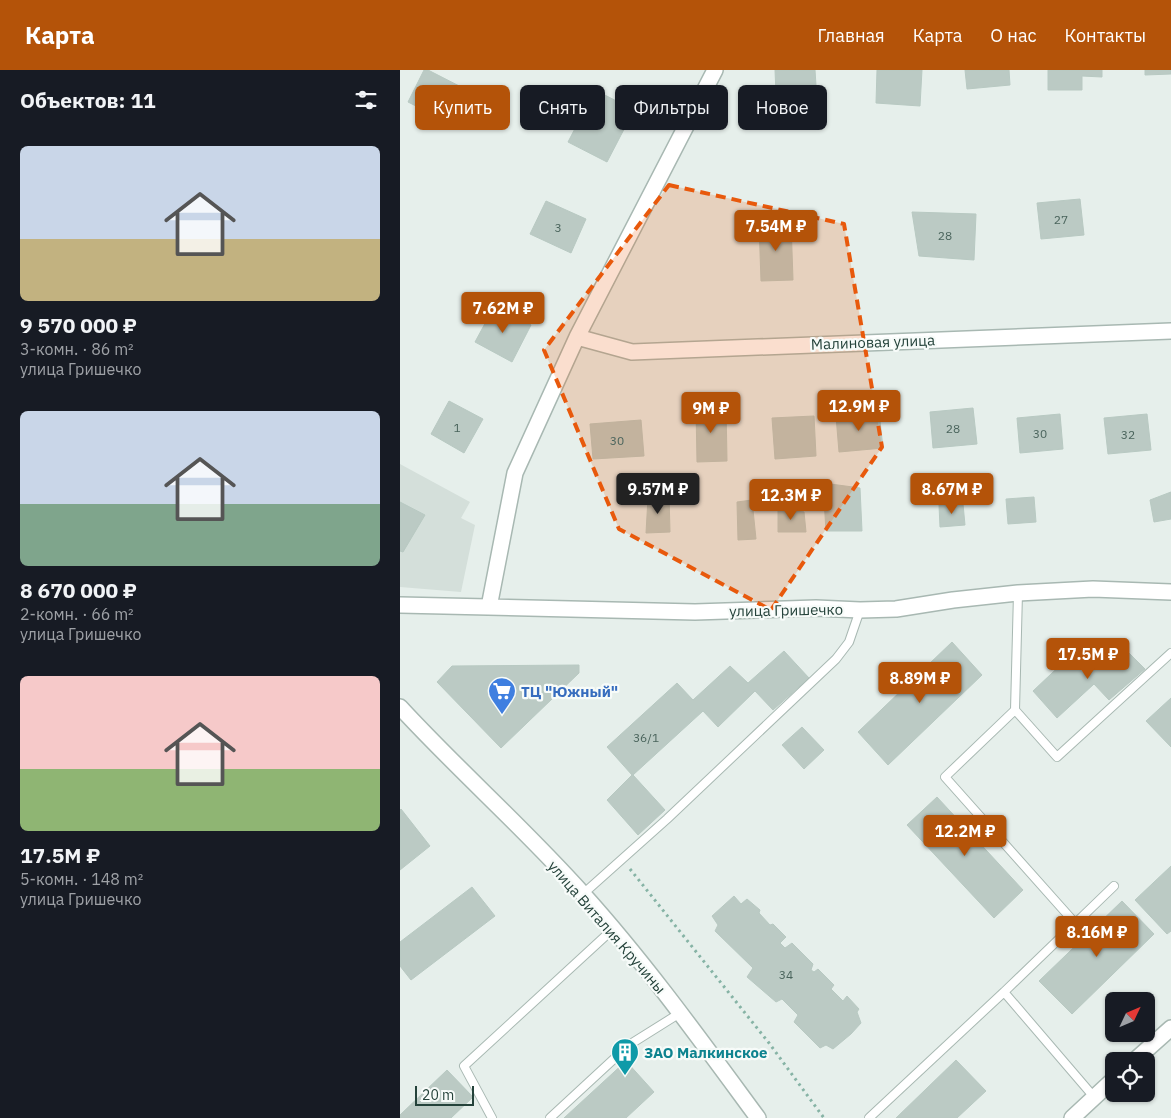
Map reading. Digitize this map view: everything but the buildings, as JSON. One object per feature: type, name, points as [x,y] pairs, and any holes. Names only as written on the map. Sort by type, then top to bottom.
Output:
[{"type":"street","points":[[489,607],[515,474],[577,337],[715,70]]},
{"type":"street","name":"Малиновая улица","points":[[577,337],[632,352],[1171,331]]},
{"type":"street","name":"улица Гришечко","points":[[400,606],[695,612],[816,608],[860,610],[896,609],[953,600],[1018,593],[1093,589],[1171,592]]},
{"type":"street","name":"улица Виталия Кручины","points":[[400,707],[583,894],[680,1013],[758,1118]]},
{"type":"street","points":[[1144,1052],[1171,1028]]},
{"type":"street","points":[[1072,1118],[1105,1087]]},
{"type":"lane","points":[[1018,593],[1015,710],[1057,757],[1171,653]]},
{"type":"lane","points":[[583,894],[667,819],[836,659],[849,642],[860,610]]},
{"type":"lane","points":[[1015,710],[946,777],[1075,923]]},
{"type":"lane","points":[[869,1118],[1114,886]]},
{"type":"lane","points":[[492,1118],[464,1066],[613,929]]},
{"type":"lane","points":[[1004,992],[1094,1096]]},
{"type":"lane","points":[[550,1118],[629,1045],[680,1013]]},
{"type":"path","points":[[621,859],[769,1043],[824,1118]]},
{"type":"highlighted area","points":[[669,185],[844,224],[882,447],[771,610],[619,529],[544,350]]},
{"type":"shaded area","points":[[400,464],[470,502],[461,518],[475,525],[461,592],[400,587]]},
{"type":"place","name":"ТЦ \"Южный\"","points":[[502,715]]},
{"type":"place","name":"ЗАО Малкинское","points":[[625,1076]]}]
